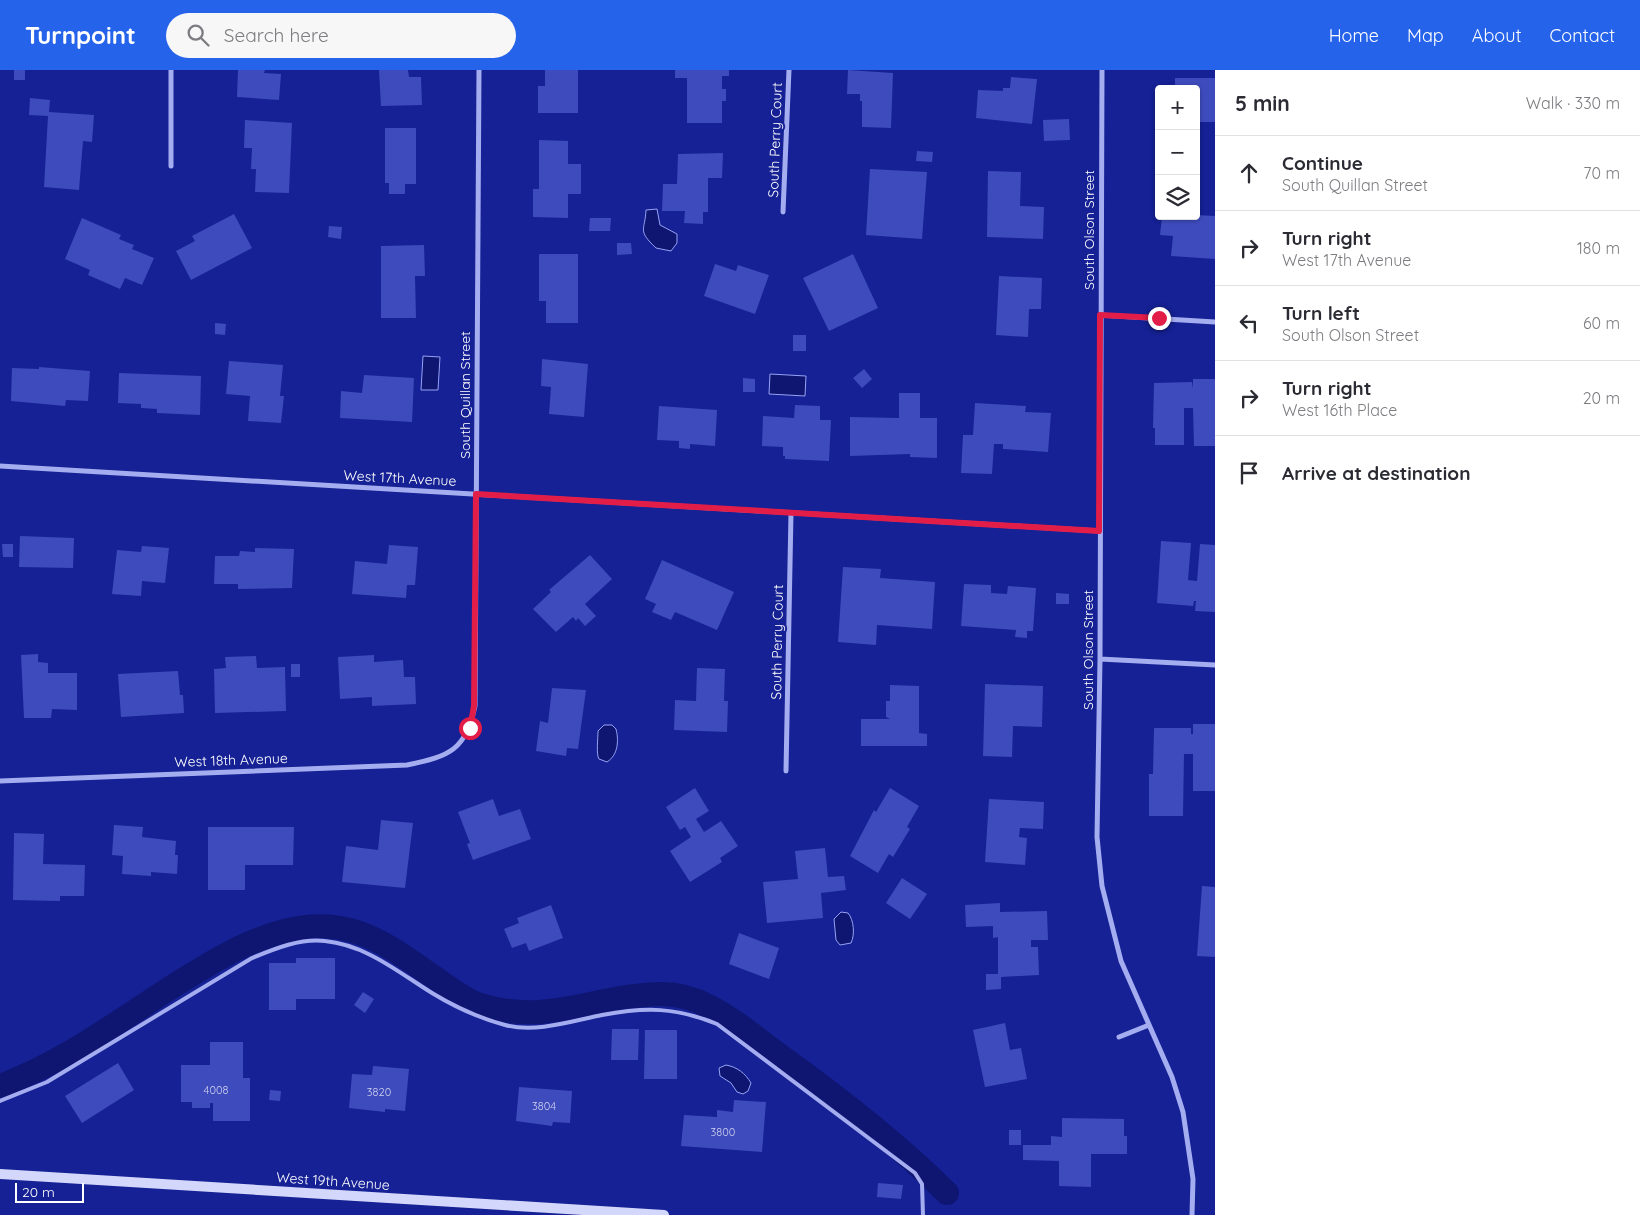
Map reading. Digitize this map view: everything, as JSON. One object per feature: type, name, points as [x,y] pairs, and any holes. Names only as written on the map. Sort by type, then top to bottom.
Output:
[{"type":"street","points":[[171,70],[171,166]]},
{"type":"street","name":"South Quillan Street","points":[[458,746],[470,728],[474,706],[480,70]]},
{"type":"street","name":"South Perry Court","points":[[783,212],[789,70]]},
{"type":"street","name":"South Olson Street","points":[[1102,70],[1100,659],[1097,837],[1102,886],[1121,961],[1172,1077],[1183,1112],[1192,1179],[1192,1215]]},
{"type":"street","points":[[1100,315],[1215,322]]},
{"type":"street","name":"West 17th Avenue","points":[[0,466],[1099,531]]},
{"type":"street","name":"South Perry Court","points":[[786,771],[791,513]]},
{"type":"street","points":[[1100,659],[1215,665]]},
{"type":"street","name":"West 18th Avenue","points":[[0,781],[407,765],[435,759],[458,746]]},
{"type":"street","points":[[1119,1036],[1149,1025]]},
{"type":"street","name":"West 19th Avenue","points":[[0,1174],[664,1215]]},
{"type":"lane","points":[[0,1101],[47,1082],[252,958],[283,946],[324,940],[361,949],[435,995],[474,1015],[507,1026],[555,1026],[603,1015],[659,1008],[691,1013],[717,1024],[914,1173],[922,1184],[922,1215]]},
{"type":"shaded area","points":[[657,209],[660,225],[677,234],[677,243],[671,251],[656,248],[644,234],[646,210]]},
{"type":"shaded area","points":[[423,356],[440,357],[438,390],[421,390]]},
{"type":"shaded area","points":[[770,374],[806,376],[805,396],[769,394]]},
{"type":"shaded area","points":[[604,725],[612,725],[616,729],[617,738],[615,752],[607,762],[599,759],[598,754],[598,731]]},
{"type":"shaded area","points":[[841,912],[848,913],[850,916],[853,923],[853,932],[851,943],[840,945],[836,940],[834,919]]},
{"type":"shaded area","points":[[726,1065],[737,1069],[746,1076],[751,1083],[748,1091],[743,1094],[737,1092],[731,1083],[720,1076],[719,1068]]},
{"type":"building","points":[[14,70],[25,70],[25,80],[14,80]]},
{"type":"building","points":[[238,70],[265,70],[264,73],[281,74],[279,100],[237,97]]},
{"type":"building","points":[[379,70],[408,70],[409,77],[421,77],[422,105],[381,106]]},
{"type":"building","points":[[545,70],[578,70],[578,113],[538,113],[538,86],[545,86]]},
{"type":"building","points":[[675,70],[729,70],[729,76],[722,76],[722,89],[726,89],[726,101],[722,101],[722,123],[687,123],[687,78],[675,78]]},
{"type":"building","points":[[848,70],[893,73],[891,128],[862,127],[862,101],[860,101],[860,94],[847,94]]},
{"type":"building","points":[[1011,77],[1037,79],[1032,124],[976,118],[978,90],[1003,91],[1003,88],[1010,88]]},
{"type":"building","points":[[1175,78],[1215,78],[1215,122],[1200,122],[1200,85],[1175,85]]},
{"type":"building","points":[[30,98],[50,100],[49,112],[94,115],[92,142],[83,141],[79,190],[44,187],[48,116],[29,115]]},
{"type":"building","points":[[1069,119],[1070,140],[1044,141],[1043,120]]},
{"type":"building","points":[[245,120],[292,123],[289,193],[255,192],[256,169],[251,169],[252,148],[244,148]]},
{"type":"building","points":[[385,128],[416,128],[416,184],[405,184],[405,194],[389,194],[389,183],[385,183]]},
{"type":"building","points":[[539,140],[568,141],[568,164],[581,164],[581,194],[568,194],[568,218],[533,217],[533,189],[539,189]]},
{"type":"building","points":[[917,151],[933,152],[932,162],[916,161]]},
{"type":"building","points":[[723,153],[722,178],[708,178],[708,212],[703,212],[703,224],[684,223],[685,211],[662,211],[663,184],[677,184],[678,154]]},
{"type":"building","points":[[870,169],[927,172],[922,239],[866,235]]},
{"type":"building","points":[[988,171],[1021,172],[1020,206],[1044,207],[1043,239],[987,237]]},
{"type":"building","points":[[234,214],[252,248],[191,280],[176,251],[195,241],[192,236]]},
{"type":"building","points":[[1200,215],[1215,216],[1215,259],[1171,256],[1173,236],[1160,235],[1162,220],[1200,220]]},
{"type":"building","points":[[82,218],[121,235],[119,239],[134,245],[132,249],[154,258],[142,285],[125,278],[120,289],[88,275],[90,270],[65,259]]},
{"type":"building","points":[[590,218],[611,218],[610,231],[589,231]]},
{"type":"building","points":[[329,226],[342,227],[341,239],[328,237]]},
{"type":"building","points":[[617,243],[631,243],[632,254],[617,255]]},
{"type":"building","points":[[424,245],[425,276],[415,276],[416,318],[381,318],[381,246]]},
{"type":"building","points":[[539,254],[578,254],[578,323],[546,323],[546,301],[539,301]]},
{"type":"building","points":[[853,254],[878,308],[829,331],[803,278]]},
{"type":"building","points":[[715,264],[736,271],[738,265],[769,275],[755,314],[704,296]]},
{"type":"building","points":[[999,276],[1042,278],[1041,309],[1029,309],[1028,337],[996,335]]},
{"type":"building","points":[[215,323],[226,324],[225,335],[215,334]]},
{"type":"building","points":[[793,335],[806,335],[806,351],[793,351]]},
{"type":"building","points":[[542,359],[588,364],[584,417],[549,414],[551,387],[541,386]]},
{"type":"building","points":[[229,361],[283,365],[280,396],[284,396],[281,423],[248,421],[250,396],[226,394]]},
{"type":"building","points":[[39,367],[90,371],[88,401],[66,400],[65,406],[11,401],[12,368],[39,369]]},
{"type":"building","points":[[864,369],[872,379],[862,388],[853,378]]},
{"type":"building","points":[[119,373],[201,376],[200,415],[157,413],[157,409],[141,408],[141,404],[118,403]]},
{"type":"building","points":[[364,375],[414,378],[412,422],[340,418],[341,391],[362,393]]},
{"type":"building","points":[[743,378],[755,379],[755,392],[743,392]]},
{"type":"building","points":[[1193,379],[1215,379],[1215,446],[1194,446],[1193,408],[1184,408],[1184,445],[1155,445],[1155,428],[1153,428],[1154,383],[1192,382],[1193,389]]},
{"type":"building","points":[[899,393],[920,393],[920,418],[937,418],[937,458],[910,457],[910,454],[850,456],[850,417],[899,418]]},
{"type":"building","points":[[975,403],[1026,406],[1025,412],[1051,413],[1048,452],[1003,449],[1003,444],[994,444],[992,474],[961,473],[963,435],[973,435]]},
{"type":"building","points":[[795,405],[820,406],[820,420],[831,420],[829,461],[785,459],[783,447],[762,446],[763,416],[794,418]]},
{"type":"building","points":[[659,406],[717,410],[715,446],[690,444],[690,449],[679,448],[679,441],[657,440]]},
{"type":"building","points":[[20,536],[74,538],[73,568],[19,567]]},
{"type":"building","points":[[1161,541],[1191,543],[1188,580],[1197,581],[1200,544],[1215,545],[1215,612],[1195,611],[1196,601],[1194,601],[1193,606],[1157,603]]},
{"type":"building","points":[[2,544],[13,544],[13,557],[3,557]]},
{"type":"building","points":[[389,545],[418,547],[415,585],[407,585],[406,598],[352,594],[355,561],[387,564]]},
{"type":"building","points":[[142,546],[169,548],[165,583],[142,581],[141,596],[112,594],[117,550],[141,552]]},
{"type":"building","points":[[255,548],[294,549],[292,588],[238,589],[238,584],[214,584],[215,556],[239,556],[240,551],[255,552]]},
{"type":"building","points":[[590,555],[612,579],[585,604],[596,616],[585,626],[578,618],[576,621],[573,617],[556,632],[533,609],[551,592],[549,590]]},
{"type":"building","points":[[662,560],[734,592],[717,630],[675,612],[671,620],[652,612],[656,604],[645,599]]},
{"type":"building","points":[[843,567],[881,569],[880,578],[935,582],[932,629],[877,625],[876,645],[838,642]]},
{"type":"building","points":[[964,584],[991,585],[991,593],[1007,594],[1008,586],[1036,588],[1033,631],[1027,631],[1027,638],[1015,637],[1016,630],[961,626]]},
{"type":"building","points":[[1056,593],[1069,594],[1069,604],[1056,604]]},
{"type":"building","points":[[38,654],[38,662],[48,663],[48,673],[77,673],[77,710],[52,709],[51,718],[24,718],[21,655]]},
{"type":"building","points":[[374,655],[374,662],[403,660],[404,677],[415,677],[416,704],[372,706],[372,697],[340,699],[338,657]]},
{"type":"building","points":[[256,656],[257,668],[285,667],[286,711],[215,713],[214,669],[226,668],[225,657]]},
{"type":"building","points":[[291,664],[300,664],[300,677],[291,677]]},
{"type":"building","points":[[697,668],[725,669],[724,701],[728,701],[727,732],[674,730],[675,700],[696,701]]},
{"type":"building","points":[[178,671],[180,695],[183,695],[184,713],[121,717],[118,674]]},
{"type":"building","points":[[985,684],[1043,686],[1042,727],[1013,726],[1012,757],[983,756]]},
{"type":"building","points":[[890,685],[919,686],[919,733],[927,734],[927,746],[861,746],[861,719],[890,719],[886,717],[886,701],[890,701]]},
{"type":"building","points":[[552,688],[586,690],[578,749],[567,748],[566,756],[536,751],[540,721],[548,723]]},
{"type":"building","points":[[1193,724],[1215,724],[1215,791],[1193,791],[1193,754],[1184,754],[1183,816],[1149,816],[1149,774],[1153,774],[1154,728],[1191,728],[1191,734],[1193,734]]},
{"type":"building","points":[[695,788],[709,811],[696,819],[704,832],[721,821],[738,846],[720,858],[722,862],[690,882],[670,851],[691,837],[685,827],[680,830],[666,807]]},
{"type":"building","points":[[890,788],[919,806],[907,827],[910,829],[893,857],[889,854],[878,873],[850,856],[874,810],[876,812]]},
{"type":"building","points":[[493,799],[499,816],[520,809],[531,839],[473,860],[467,844],[470,843],[458,812]]},
{"type":"building","points":[[989,799],[1044,802],[1043,829],[1020,828],[1019,837],[1027,838],[1025,865],[985,862]]},
{"type":"building","points":[[381,820],[413,823],[405,888],[342,882],[346,846],[378,850]]},
{"type":"building","points":[[114,825],[143,827],[142,837],[176,841],[175,855],[178,855],[177,874],[151,872],[151,876],[122,874],[123,856],[112,855]]},
{"type":"building","points":[[208,827],[294,827],[293,865],[245,865],[245,890],[208,890]]},
{"type":"building","points":[[14,833],[44,834],[43,864],[85,865],[84,896],[60,896],[60,901],[13,900]]},
{"type":"building","points":[[825,848],[828,877],[844,876],[846,890],[821,893],[823,918],[767,923],[763,882],[798,879],[795,851]]},
{"type":"building","points":[[902,878],[927,894],[910,919],[886,903]]},
{"type":"building","points":[[1202,886],[1215,887],[1215,957],[1197,956]]},
{"type":"building","points":[[1000,903],[1000,912],[1047,911],[1048,940],[1031,940],[1031,947],[1038,947],[1039,975],[1001,977],[1001,989],[986,990],[986,974],[998,974],[998,937],[993,938],[993,926],[966,927],[965,905]]},
{"type":"building","points":[[551,905],[563,938],[529,951],[526,943],[512,948],[504,929],[519,923],[517,918]]},
{"type":"building","points":[[739,933],[779,948],[769,979],[729,964]]},
{"type":"building","points":[[296,958],[335,958],[335,999],[296,999],[296,1010],[269,1010],[269,963],[296,963]]},
{"type":"building","points":[[363,992],[374,999],[365,1013],[354,1005]]},
{"type":"building","points":[[1005,1023],[1010,1050],[1021,1048],[1027,1079],[985,1087],[973,1030]]},
{"type":"building","points":[[612,1029],[639,1029],[638,1060],[611,1060]]},
{"type":"building","points":[[645,1030],[677,1030],[677,1079],[644,1079]]},
{"type":"building","points":[[210,1042],[243,1042],[243,1078],[250,1078],[250,1121],[213,1121],[213,1103],[210,1103],[210,1108],[192,1108],[192,1102],[181,1102],[181,1065],[210,1065]]},
{"type":"building","points":[[118,1063],[134,1090],[82,1123],[65,1096]]},
{"type":"building","points":[[373,1066],[409,1069],[405,1111],[385,1109],[385,1112],[349,1108],[352,1074],[372,1075]]},
{"type":"building","points":[[519,1087],[572,1091],[570,1123],[553,1122],[552,1126],[516,1121]]},
{"type":"building","points":[[270,1090],[281,1091],[280,1101],[269,1100]]},
{"type":"building","points":[[734,1100],[766,1102],[762,1152],[681,1146],[684,1115],[717,1117],[717,1110],[733,1112]]},
{"type":"building","points":[[1062,1118],[1124,1119],[1124,1136],[1127,1136],[1127,1154],[1091,1154],[1091,1187],[1059,1186],[1059,1161],[1023,1160],[1023,1145],[1051,1145],[1051,1136],[1062,1137]]},
{"type":"building","points":[[1009,1130],[1021,1130],[1021,1145],[1009,1145]]},
{"type":"building","points":[[878,1183],[903,1185],[901,1199],[877,1197]]},
{"type":"waterway","points":[[0,1086],[70,1053],[191,975],[243,946],[285,931],[308,927],[330,927],[349,930],[367,936],[402,955],[469,1000],[480,1005],[505,1011],[550,1011],[615,999],[662,994],[680,996],[697,1001],[734,1022],[842,1102],[907,1155],[947,1193]]},
{"type":"route","points":[[470,728],[474,706],[476,494],[1099,531],[1100,315],[1159,318]]}]
